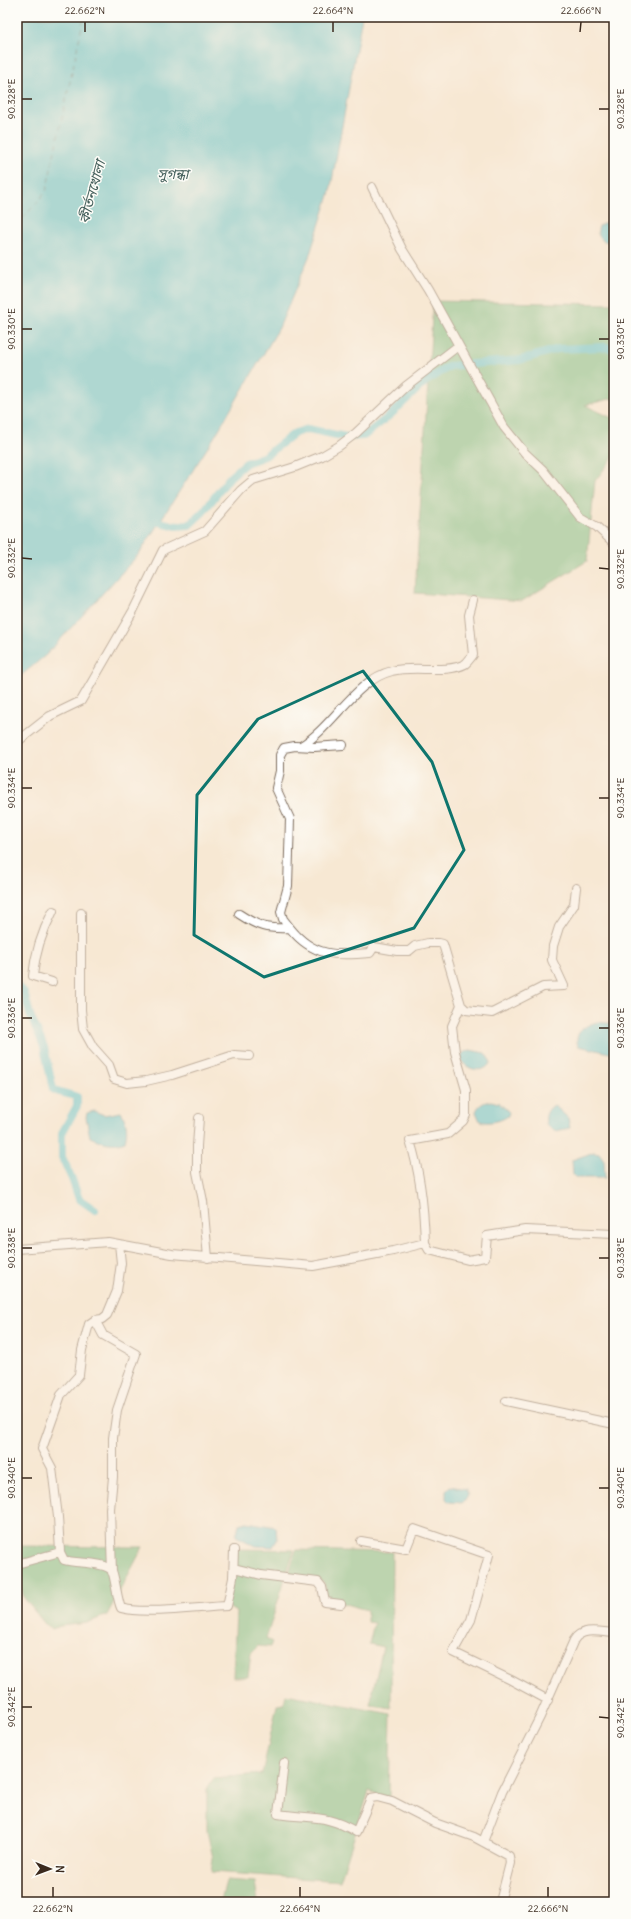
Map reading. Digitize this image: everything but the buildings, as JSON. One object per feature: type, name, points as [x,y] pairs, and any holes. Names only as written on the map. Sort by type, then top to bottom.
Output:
[{"type":"street","points":[[372,187],[402,249],[428,290],[504,427],[525,453],[543,470],[580,517],[597,527],[614,543]]},
{"type":"street","points":[[17,742],[50,716],[81,701],[133,611],[164,550],[205,531],[241,490],[253,480],[295,467],[322,456],[339,446],[356,433],[406,386],[436,361],[458,346]]},
{"type":"street","points":[[302,746],[321,731],[358,691],[377,677],[392,670],[449,667],[465,664],[473,655],[469,614],[473,600]]},
{"type":"street","points":[[343,745],[284,748],[280,755],[280,771],[276,788],[290,819],[288,886],[281,912],[283,919],[300,940],[321,951],[340,955],[370,953],[374,947],[397,951],[409,951],[415,946],[439,942],[443,944],[461,1005],[466,1010],[492,1013],[543,987],[564,986],[552,960],[553,946],[559,927],[574,905],[576,888]]},
{"type":"street","points":[[52,982],[32,976],[35,957],[43,929],[53,911]]},
{"type":"street","points":[[81,913],[81,1010],[83,1030],[93,1047],[109,1065],[114,1079],[127,1083],[146,1081],[172,1075],[234,1055],[249,1056]]},
{"type":"street","points":[[239,914],[254,925],[271,928],[290,928]]},
{"type":"street","points":[[461,1005],[452,1026],[455,1052],[466,1090],[466,1115],[463,1121],[448,1134],[410,1141],[416,1160],[424,1200],[425,1243],[429,1250],[468,1260],[485,1257],[486,1236],[525,1230],[614,1234]]},
{"type":"street","points":[[199,1118],[196,1146],[197,1172],[203,1201],[208,1258]]},
{"type":"street","points":[[17,1249],[108,1242],[172,1254],[313,1266],[393,1251],[425,1243]]},
{"type":"street","points":[[112,1572],[108,1568],[100,1565],[64,1560],[60,1552],[58,1517],[52,1468],[42,1449],[61,1395],[79,1375],[82,1350],[89,1324],[95,1320],[102,1319],[107,1315],[117,1291],[120,1270],[119,1244]]},
{"type":"street","points":[[95,1320],[103,1335],[136,1354],[117,1410],[113,1438],[113,1477],[110,1509],[112,1572],[117,1599],[121,1608],[144,1610],[227,1606],[233,1578],[234,1550]]},
{"type":"street","points":[[506,1401],[614,1424]]},
{"type":"street","points":[[361,1540],[406,1549],[414,1529],[489,1555],[471,1620],[453,1652],[548,1700]]},
{"type":"street","points":[[17,1564],[60,1552]]},
{"type":"street","points":[[234,1568],[261,1574],[318,1582],[322,1587],[325,1602],[341,1604]]},
{"type":"street","points":[[483,1842],[502,1792],[548,1700],[564,1666],[568,1650],[577,1635],[589,1631],[614,1633]]},
{"type":"street","points":[[284,1763],[278,1814],[332,1820],[356,1832],[371,1798],[377,1797],[392,1801],[435,1823],[474,1837],[508,1856],[510,1864],[500,1902]]},
{"type":"highlighted area","points":[[363,671],[432,762],[464,850],[414,928],[264,977],[194,935],[197,795],[258,719]]},
{"type":"green space","points":[[433,301],[614,304],[614,398],[585,405],[614,419],[614,456],[595,481],[587,561],[522,601],[415,593]]},
{"type":"green space","points":[[17,1546],[143,1547],[107,1615],[87,1623],[60,1626],[52,1629],[45,1624],[24,1598],[17,1571]]},
{"type":"green space","points":[[235,1549],[294,1550],[266,1639],[272,1642],[270,1647],[258,1646],[251,1653],[248,1677],[233,1677],[236,1612],[228,1607]]},
{"type":"green space","points":[[296,1550],[392,1552],[391,1708],[370,1704],[383,1647],[369,1644],[374,1623],[367,1622],[367,1610],[327,1599],[323,1581],[288,1576]]},
{"type":"green space","points":[[286,1694],[391,1714],[389,1798],[369,1791],[340,1881],[211,1872],[213,1858],[207,1831],[207,1789],[214,1778],[262,1774],[277,1705],[284,1704]]},
{"type":"green space","points":[[226,1880],[255,1882],[258,1902],[221,1902]]},
{"type":"water","name":"সুগন্ধা","points":[[17,17],[362,17],[330,192],[309,257],[279,328],[215,436],[139,554],[46,655],[17,679]]},
{"type":"water","points":[[607,222],[614,223],[614,242],[603,241],[599,237],[599,226]]},
{"type":"water","points":[[598,1022],[614,1024],[614,1054],[578,1046],[577,1037],[579,1033],[586,1027]]},
{"type":"water","points":[[470,1050],[485,1053],[491,1062],[484,1069],[480,1070],[467,1066],[460,1059],[463,1053]]},
{"type":"water","points":[[491,1101],[499,1103],[509,1112],[508,1116],[494,1122],[480,1121],[476,1112],[478,1107]]},
{"type":"water","points":[[554,1105],[568,1118],[570,1128],[556,1131],[547,1126],[546,1114]]},
{"type":"water","points":[[94,1111],[104,1115],[121,1112],[125,1119],[126,1126],[125,1141],[107,1143],[90,1137],[86,1117],[87,1113]]},
{"type":"water","points":[[594,1152],[599,1153],[604,1160],[605,1178],[576,1178],[573,1175],[572,1160]]},
{"type":"water","points":[[450,1486],[466,1489],[468,1494],[465,1501],[462,1503],[449,1502],[446,1499],[446,1490]]},
{"type":"water","points":[[247,1522],[276,1527],[277,1540],[273,1547],[256,1546],[236,1536],[239,1524]]},
{"type":"waterway","points":[[150,520],[177,526],[189,525],[203,512],[230,477],[246,463],[265,456],[295,433],[308,429],[346,437],[364,436],[389,416],[426,381],[450,366],[520,360],[558,349],[605,347],[614,349]]},
{"type":"waterway","points":[[17,986],[24,992],[30,1015],[44,1047],[53,1089],[77,1097],[77,1106],[62,1133],[62,1157],[79,1199],[95,1210]]},
{"type":"ferry route","points":[[17,225],[46,192],[84,17]]},
{"type":"water label","name":"কীর্তনখোলা","points":[[92,192]]}]
